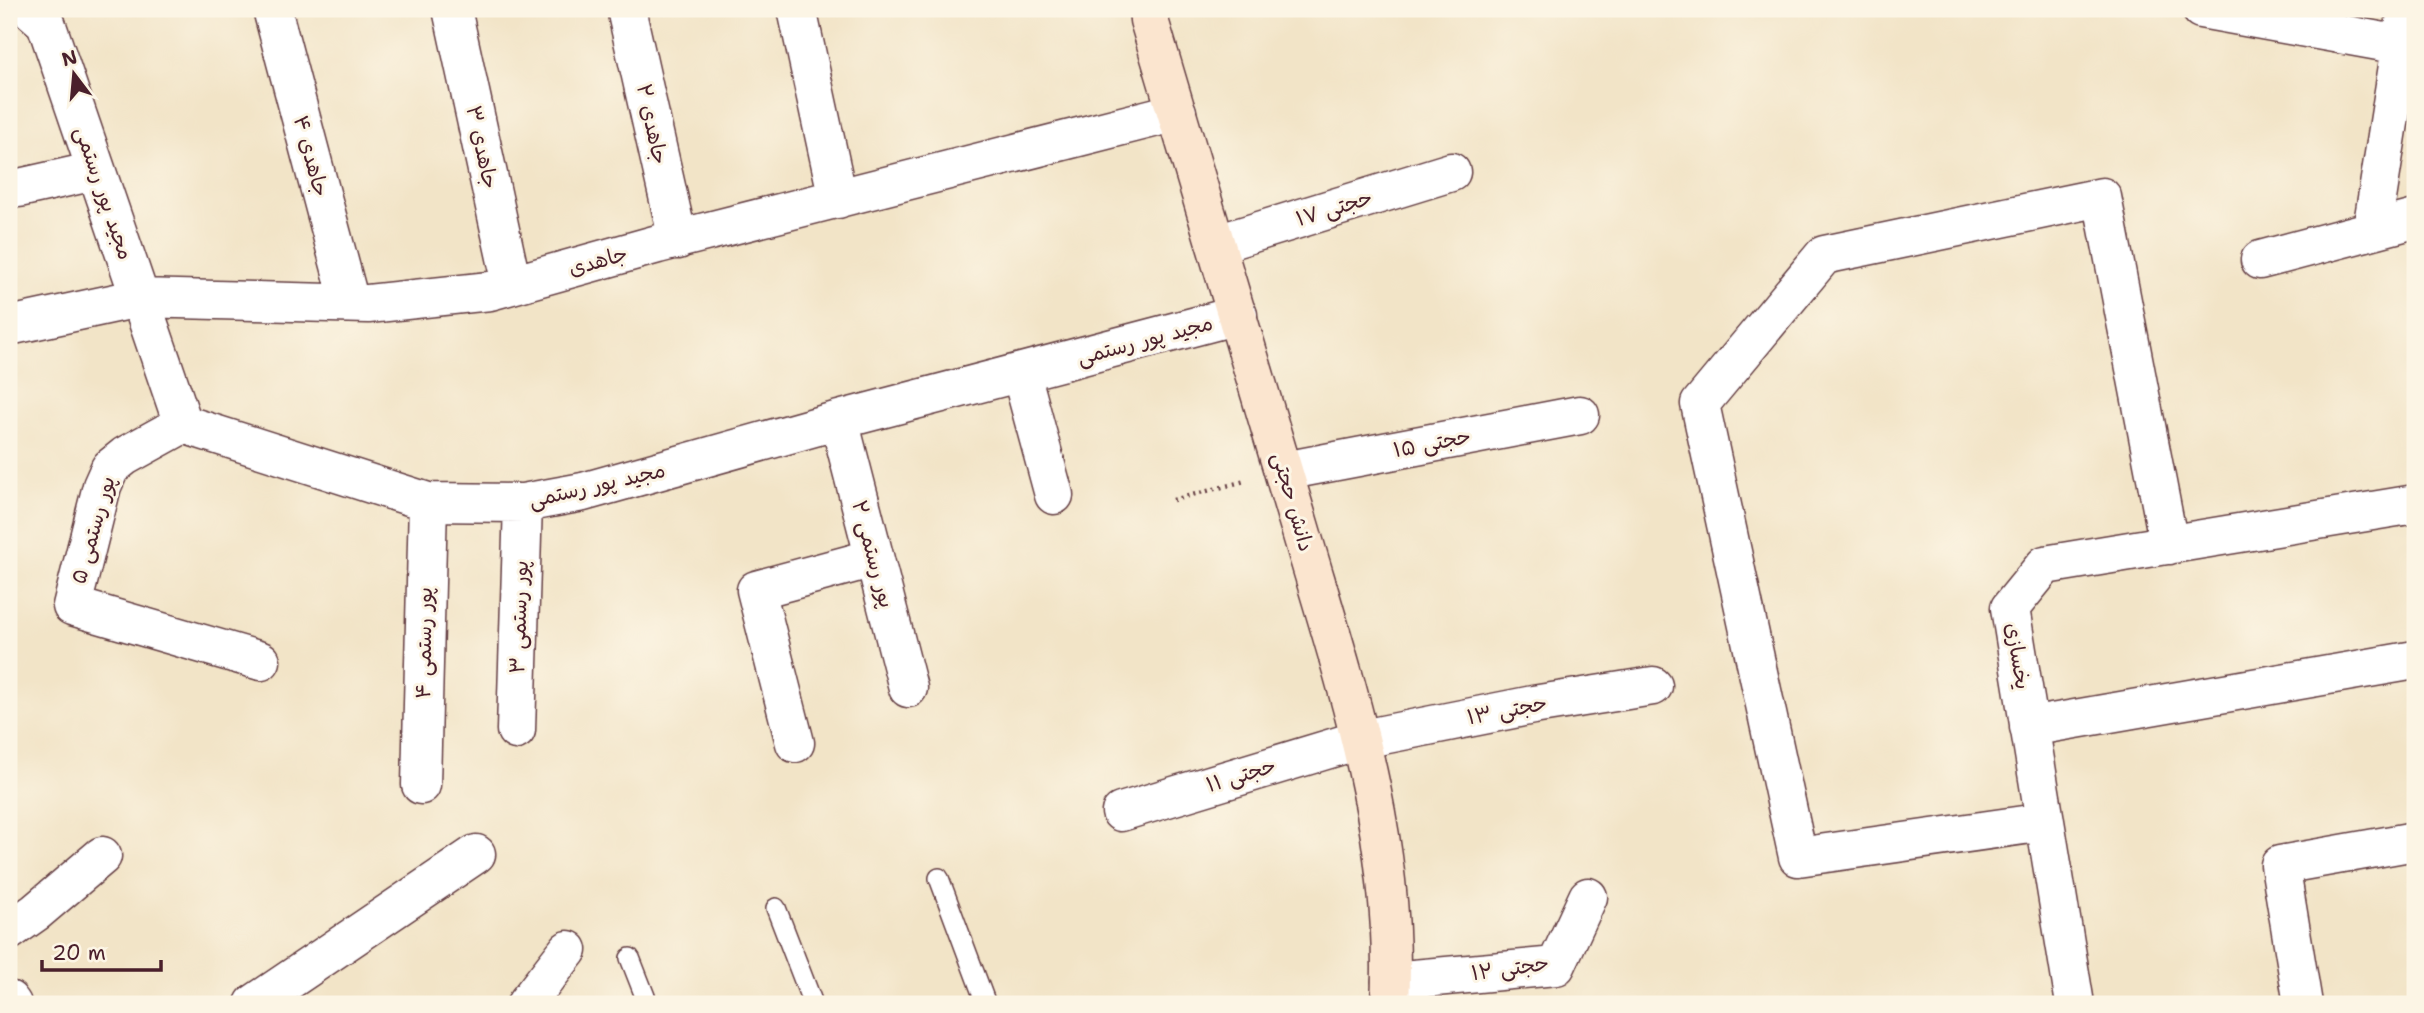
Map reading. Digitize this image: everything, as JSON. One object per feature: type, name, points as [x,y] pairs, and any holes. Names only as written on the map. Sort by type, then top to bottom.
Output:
[{"type":"street","name":"مجید پور رستمی","points":[[30,9],[46,23],[183,424],[428,502],[523,503],[583,492],[839,420],[1238,315]]},
{"type":"street","name":"جاهدی ۴","points":[[272,9],[350,303]]},
{"type":"street","name":"جاهدی ۳","points":[[452,9],[512,285]]},
{"type":"street","name":"جاهدی ۲","points":[[626,9],[678,240]]},
{"type":"street","points":[[797,9],[838,199]]},
{"type":"street","name":"دانش حجتی","points":[[1148,9],[1362,739],[1384,854],[1391,993]]},
{"type":"street","points":[[2201,9],[2404,27],[2372,230]]},
{"type":"street","name":"جاهدی","points":[[9,326],[139,298],[368,304],[490,291],[1177,112]]},
{"type":"street","points":[[19,188],[96,171]]},
{"type":"street","name":"حجتی ۱۷","points":[[1217,244],[1451,172]]},
{"type":"street","points":[[2045,822],[1798,857],[1700,404],[1824,255],[2102,197],[2169,545]]},
{"type":"street","points":[[2260,260],[2415,219]]},
{"type":"street","points":[[1021,373],[1054,495]]},
{"type":"street","name":"حجتی ۱۵","points":[[1284,471],[1580,415]]},
{"type":"street","name":"پور رستمی ۲","points":[[839,420],[908,688]]},
{"type":"street","name":"پور رستمی ۵","points":[[183,424],[125,456],[110,468],[102,486],[72,606],[261,661]]},
{"type":"street","name":"پور رستمی ۴","points":[[421,785],[428,502]]},
{"type":"street","name":"پور رستمی ۳","points":[[516,730],[523,503]]},
{"type":"street","name":"یخسازی","points":[[2074,1004],[2010,608],[2045,565],[2415,504]]},
{"type":"street","points":[[794,743],[755,590],[874,558]]},
{"type":"street","points":[[2029,727],[2415,660]]},
{"type":"street","name":"حجتی ۱۳","points":[[1362,739],[1533,705],[1653,686]]},
{"type":"street","name":"حجتی ۱۱","points":[[1121,812],[1362,739]]},
{"type":"street","points":[[2303,1004],[2280,865],[2415,841]]},
{"type":"street","points":[[254,1004],[476,854]]},
{"type":"street","points":[[9,931],[36,912],[102,856]]},
{"type":"street","name":"حجتی ۱۲","points":[[1391,993],[1556,966],[1588,897]]},
{"type":"street","points":[[526,1004],[568,950]]},
{"type":"street","points":[[9,1000],[12,1004]]},
{"type":"lane","points":[[939,878],[986,1004]]},
{"type":"lane","points":[[776,908],[813,1004]]},
{"type":"lane","points":[[631,958],[648,1004]]},
{"type":"path","points":[[1173,500],[1284,471]]}]
